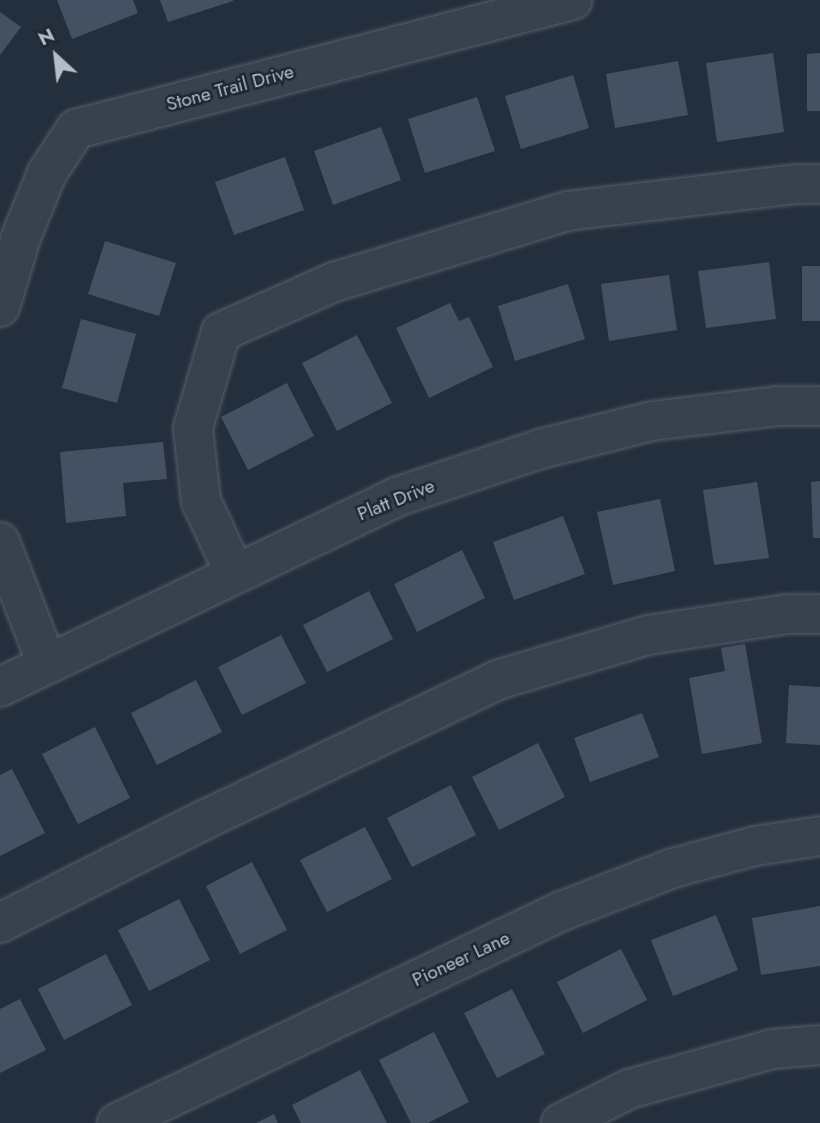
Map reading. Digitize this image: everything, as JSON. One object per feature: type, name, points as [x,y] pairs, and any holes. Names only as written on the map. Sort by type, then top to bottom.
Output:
[{"type":"street","name":"Stone Trail Drive","points":[[0,307],[21,237],[47,173],[76,129],[573,0]]},
{"type":"street","points":[[235,574],[201,501],[192,428],[221,332],[334,282],[567,211],[797,184],[820,184]]},
{"type":"street","name":"Platt Drive","points":[[0,687],[396,497],[540,449],[652,421],[777,406],[820,406]]},
{"type":"street","points":[[0,542],[47,664]]},
{"type":"street","points":[[0,923],[202,821],[497,680],[648,635],[787,614],[820,614]]},
{"type":"street","name":"Pioneer Lane","points":[[117,1123],[562,911],[673,867],[755,846],[820,836]]},
{"type":"street","points":[[561,1123],[629,1089],[772,1049],[820,1045]]},
{"type":"building","points":[[57,0],[133,0],[138,13],[72,39]]},
{"type":"building","points":[[160,0],[233,0],[233,1],[168,22]]},
{"type":"building","points":[[0,12],[21,27],[0,55]]},
{"type":"building","points":[[773,53],[784,132],[717,142],[706,63]]},
{"type":"building","points":[[820,53],[820,111],[807,111],[807,54]]},
{"type":"building","points":[[678,61],[688,115],[615,128],[606,74]]},
{"type":"building","points":[[573,75],[589,128],[521,149],[505,96]]},
{"type":"building","points":[[477,97],[495,151],[425,173],[408,119]]},
{"type":"building","points":[[381,127],[401,180],[333,205],[314,151]]},
{"type":"building","points":[[285,157],[304,210],[234,235],[215,182]]},
{"type":"building","points":[[105,241],[176,263],[159,316],[88,294]]},
{"type":"building","points":[[769,262],[776,319],[706,328],[698,271]]},
{"type":"building","points":[[802,266],[820,266],[820,321],[802,321]]},
{"type":"building","points":[[669,275],[677,330],[609,341],[601,284]]},
{"type":"building","points":[[568,284],[585,339],[515,361],[498,306]]},
{"type":"building","points":[[450,303],[459,321],[469,317],[493,367],[429,398],[396,328]]},
{"type":"building","points":[[81,319],[136,334],[117,403],[62,388]]},
{"type":"building","points":[[357,335],[392,403],[337,431],[302,363]]},
{"type":"building","points":[[287,383],[314,436],[248,470],[221,417]]},
{"type":"building","points":[[163,442],[167,479],[123,483],[126,516],[66,523],[60,452]]},
{"type":"building","points":[[820,481],[820,538],[813,538],[811,482]]},
{"type":"building","points":[[757,482],[769,558],[714,565],[703,490]]},
{"type":"building","points":[[660,499],[675,571],[613,585],[597,512]]},
{"type":"building","points":[[563,516],[585,574],[514,600],[493,542]]},
{"type":"building","points":[[462,550],[485,598],[417,632],[394,584]]},
{"type":"building","points":[[369,591],[393,639],[327,672],[303,625]]},
{"type":"building","points":[[281,635],[306,683],[242,715],[218,667]]},
{"type":"building","points":[[745,644],[762,743],[702,754],[689,678],[725,671],[721,648]]},
{"type":"building","points":[[196,680],[222,732],[157,765],[131,713]]},
{"type":"building","points":[[789,685],[820,687],[820,745],[786,743]]},
{"type":"building","points":[[642,713],[659,757],[590,782],[574,738]]},
{"type":"building","points":[[95,727],[130,798],[78,824],[42,754]]},
{"type":"building","points":[[538,743],[565,797],[499,830],[472,777]]},
{"type":"building","points":[[12,769],[45,833],[0,856],[0,775]]},
{"type":"building","points":[[451,785],[476,835],[412,867],[387,818]]},
{"type":"building","points":[[365,827],[392,879],[327,912],[300,860]]},
{"type":"building","points":[[252,862],[287,930],[240,954],[206,886]]},
{"type":"building","points":[[179,899],[210,960],[149,991],[118,930]]},
{"type":"building","points":[[820,906],[820,966],[761,975],[752,918]]},
{"type":"building","points":[[716,915],[738,970],[673,996],[651,940]]},
{"type":"building","points":[[621,949],[647,1000],[583,1033],[557,982]]},
{"type":"building","points":[[106,954],[132,1005],[64,1040],[38,989]]},
{"type":"building","points":[[512,989],[545,1054],[497,1078],[464,1013]]},
{"type":"building","points":[[20,999],[46,1050],[0,1073],[0,1009]]},
{"type":"building","points":[[434,1032],[469,1102],[428,1123],[411,1123],[379,1060]]},
{"type":"building","points":[[360,1070],[387,1123],[301,1123],[292,1105]]},
{"type":"building","points":[[274,1114],[278,1123],[256,1123]]}]
